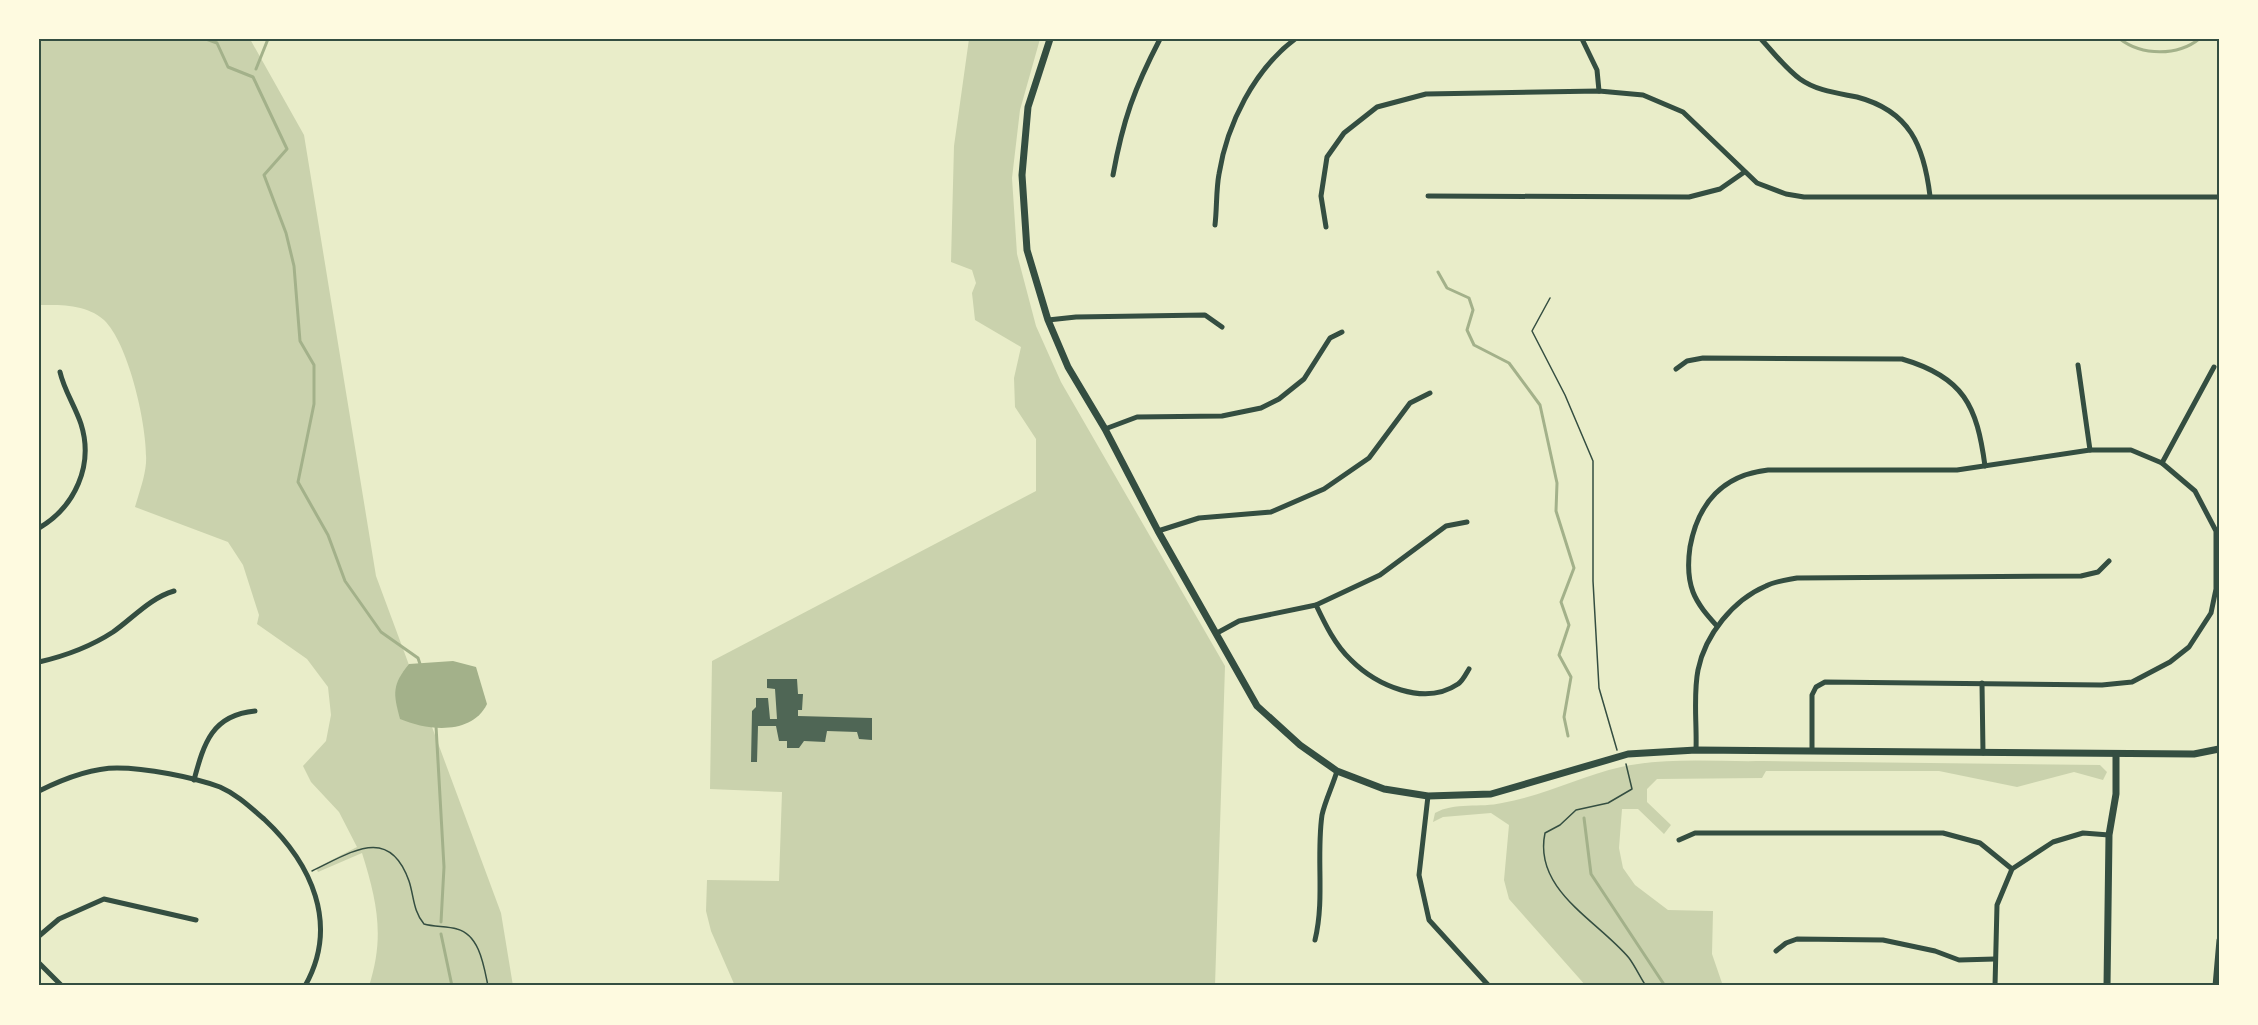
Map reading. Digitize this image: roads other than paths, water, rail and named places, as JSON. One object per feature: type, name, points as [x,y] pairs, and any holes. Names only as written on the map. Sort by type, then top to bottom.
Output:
[{"type":"street","points":[[1050,39],[1028,107],[1022,175],[1027,250],[1048,320],[1068,368],[1105,429],[1158,531],[1257,706],[1300,745],[1337,771],[1384,789],[1428,796],[1491,794],[1619,756],[1696,750],[2194,754],[2219,748]]},
{"type":"street","points":[[1113,175],[1123,123],[1138,79],[1160,39]]},
{"type":"street","points":[[1215,225],[1219,174],[1232,124],[1249,90],[1284,47],[1295,39]]},
{"type":"street","points":[[1582,39],[1597,70],[1599,91]]},
{"type":"street","points":[[1761,39],[1800,79],[1826,91],[1874,102],[1893,113],[1920,145],[1926,164],[1930,196]]},
{"type":"street","points":[[1326,227],[1321,196],[1327,157],[1344,133],[1377,107],[1426,94],[1599,91],[1643,95],[1683,112],[1743,173],[1771,189],[1804,197],[2219,197]]},
{"type":"street","points":[[1428,196],[1689,197],[1720,189],[1743,173]]},
{"type":"street","points":[[1048,320],[1076,316],[1206,315],[1222,327]]},
{"type":"street","points":[[1105,429],[1137,417],[1222,416],[1261,408],[1279,399],[1304,379],[1330,338],[1342,332]]},
{"type":"street","points":[[1676,369],[1687,361],[1703,358],[1902,359],[1924,366],[1947,378],[1965,399],[1979,426],[1985,466]]},
{"type":"street","points":[[2078,365],[2090,450]]},
{"type":"street","points":[[2162,463],[2214,367]]},
{"type":"street","points":[[39,528],[55,517],[72,497],[84,463],[82,426],[60,372]]},
{"type":"street","points":[[1158,531],[1199,518],[1271,512],[1324,489],[1369,458],[1410,403],[1430,393]]},
{"type":"street","points":[[1717,626],[1693,591],[1688,560],[1693,534],[1704,506],[1722,488],[1748,472],[1768,470],[1957,470],[2090,450],[2131,450],[2162,463],[2195,491],[2217,531],[2216,589],[2211,613],[2189,647],[2170,662],[2132,682],[2102,685],[1825,682],[1816,687],[1812,695],[1812,751]]},
{"type":"street","points":[[1217,633],[1239,621],[1316,605],[1380,575],[1446,526],[1467,522]]},
{"type":"street","points":[[1696,750],[1698,671],[1717,626],[1744,598],[1767,585],[1797,578],[2081,576],[2098,572],[2109,561]]},
{"type":"street","points":[[39,662],[69,654],[101,639],[158,596],[174,591]]},
{"type":"street","points":[[1316,605],[1330,633],[1351,660],[1386,685],[1414,693],[1436,692],[1459,684],[1469,669]]},
{"type":"street","points":[[2211,613],[2219,616]]},
{"type":"street","points":[[1982,683],[1983,753]]},
{"type":"street","points":[[194,780],[207,740],[214,730],[233,715],[255,711]]},
{"type":"street","points":[[2107,986],[2109,835],[2116,794],[2116,754]]},
{"type":"street","points":[[39,791],[65,780],[117,768],[194,780],[221,788],[245,802],[286,841],[307,873],[320,921],[316,958],[304,986]]},
{"type":"street","points":[[1315,940],[1321,916],[1319,879],[1322,814],[1337,771]]},
{"type":"street","points":[[1428,796],[1419,875],[1429,920],[1489,986]]},
{"type":"street","points":[[1995,986],[1997,905],[2013,869],[2053,842],[2083,832],[2109,835]]},
{"type":"street","points":[[1679,840],[1695,833],[1943,833],[1980,843],[2013,869]]},
{"type":"street","points":[[39,936],[59,919],[104,899],[196,920]]},
{"type":"street","points":[[1776,951],[1786,943],[1797,939],[1883,940],[1935,951],[1959,960],[1995,959]]},
{"type":"street","points":[[2215,986],[2219,940]]},
{"type":"street","points":[[39,963],[62,986]]},
{"type":"waterway","points":[[206,39],[217,43],[228,67],[253,77],[287,149],[264,175],[286,233],[294,266],[300,341],[314,365],[314,404],[298,482],[328,535],[345,581],[381,632],[418,658],[420,664]]},
{"type":"waterway","points":[[256,69],[268,39]]},
{"type":"waterway","points":[[2120,39],[2139,49],[2160,52],[2181,49],[2199,39]]},
{"type":"waterway","points":[[1438,272],[1447,288],[1469,298],[1473,310],[1467,330],[1474,345],[1509,363],[1540,405],[1557,483],[1556,511],[1574,568],[1561,602],[1569,625],[1559,655],[1571,677],[1564,717],[1568,736]]},
{"type":"waterway","points":[[436,726],[444,867],[441,922]]},
{"type":"waterway","points":[[1584,818],[1591,874],[1665,986]]},
{"type":"waterway","points":[[441,934],[452,986]]}]
